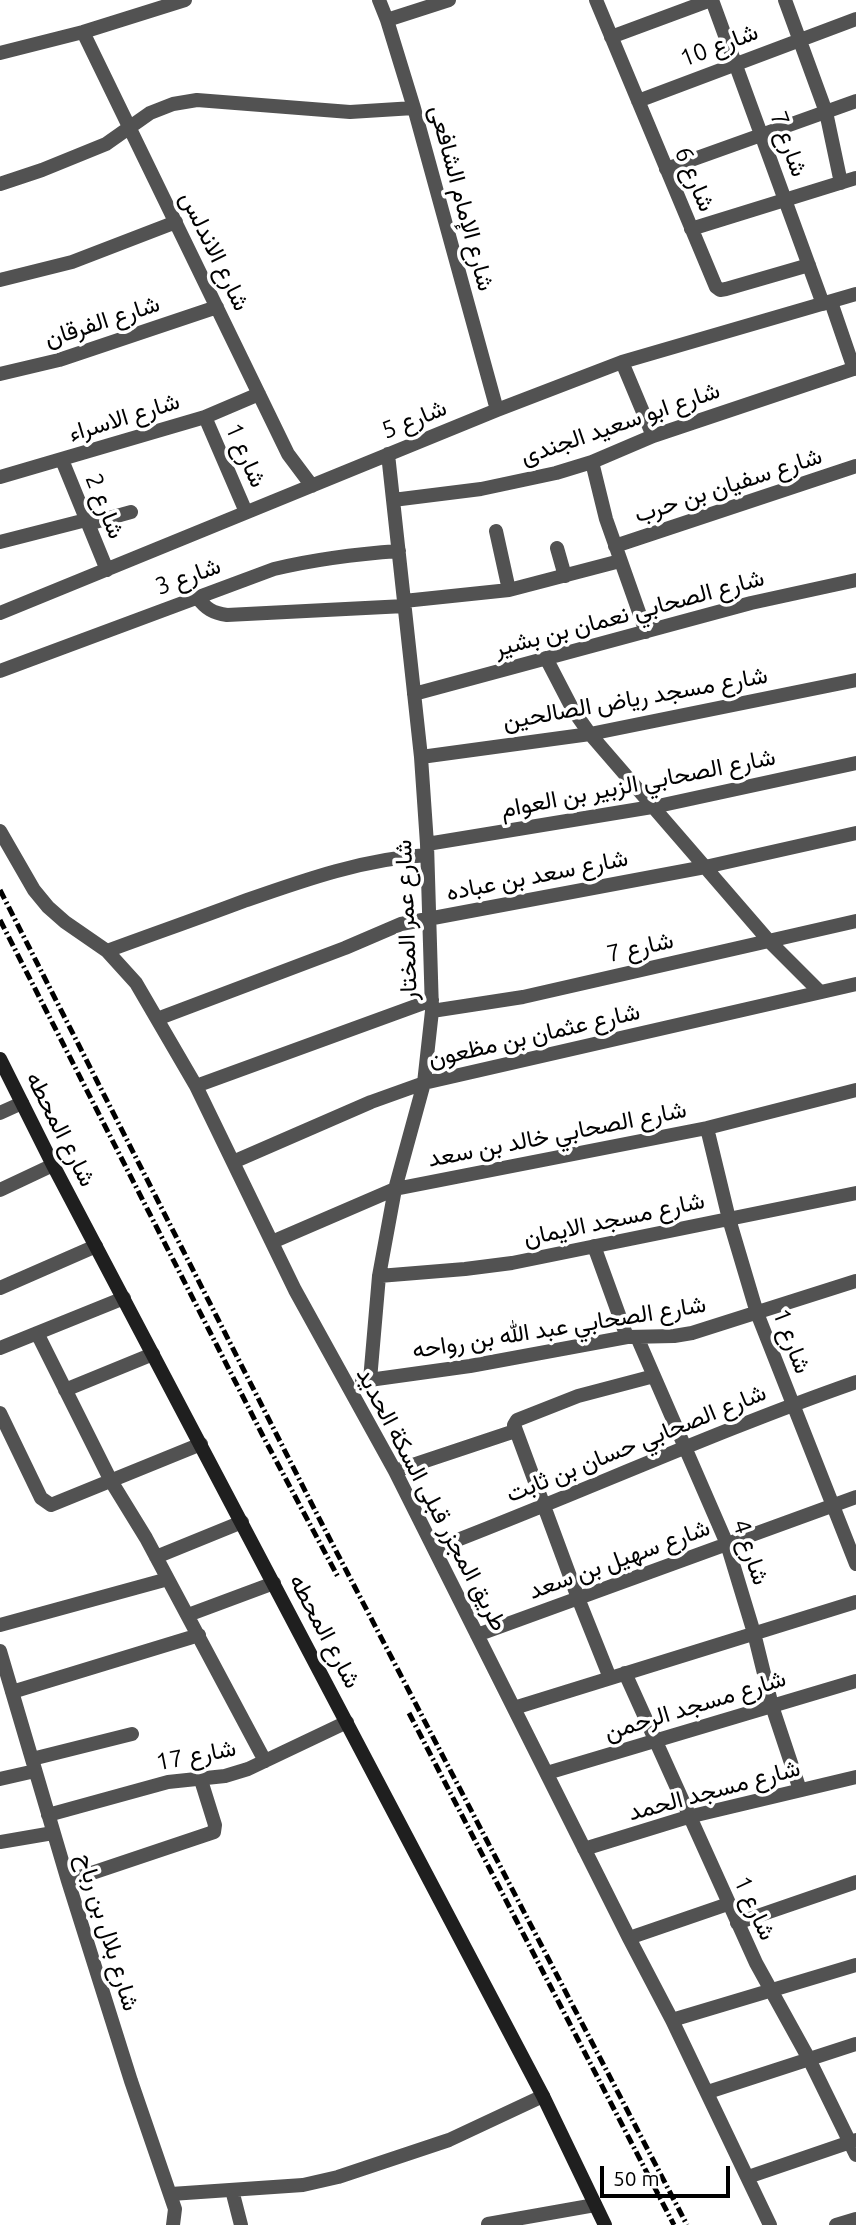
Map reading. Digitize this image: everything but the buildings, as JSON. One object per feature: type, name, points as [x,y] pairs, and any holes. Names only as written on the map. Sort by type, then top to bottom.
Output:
[{"type":"street","points":[[0,53],[83,32],[185,0]]},
{"type":"street","name":"شارع الإمام الشافعى","points":[[379,0],[414,107],[497,410]]},
{"type":"street","points":[[387,20],[449,0]]},
{"type":"street","name":"شارع 6","points":[[596,0],[716,287],[720,290],[809,265]]},
{"type":"street","points":[[611,37],[712,0]]},
{"type":"street","name":"شارع 7","points":[[712,0],[809,265],[855,368]]},
{"type":"street","points":[[785,0],[827,112],[841,183]]},
{"type":"street","name":"شارع 10","points":[[638,101],[799,38],[856,19]]},
{"type":"street","name":"شارع الاندلس","points":[[83,32],[288,454],[312,486]]},
{"type":"street","points":[[0,184],[93,150],[119,137],[150,113],[173,104],[197,100],[350,112],[414,107]]},
{"type":"street","points":[[666,169],[856,101]]},
{"type":"street","points":[[691,229],[856,178]]},
{"type":"street","points":[[0,281],[72,262],[176,222]]},
{"type":"street","name":"شارع 5","points":[[0,614],[388,454],[622,362],[856,294]]},
{"type":"street","name":"شارع الفرقان","points":[[0,374],[59,360],[217,307]]},
{"type":"street","points":[[622,362],[653,436]]},
{"type":"street","name":"شارع ابو سعيد الجندى","points":[[393,499],[519,482],[592,462],[653,436],[855,368]]},
{"type":"street","name":"شارع الاسراء","points":[[0,477],[205,417],[259,394]]},
{"type":"street","name":"شارع 1","points":[[205,417],[246,512]]},
{"type":"street","name":"شارع عمر المختار","points":[[370,1380],[379,1276],[395,1189],[424,1083],[432,1005],[421,757],[388,454]]},
{"type":"street","name":"شارع 2","points":[[62,460],[107,570]]},
{"type":"street","points":[[592,462],[615,546],[646,632]]},
{"type":"street","name":"شارع سفيان بن حرب","points":[[615,546],[856,466]]},
{"type":"street","points":[[0,542],[131,512]]},
{"type":"street","points":[[496,531],[509,590]]},
{"type":"street","points":[[557,548],[565,576]]},
{"type":"street","name":"شارع 3","points":[[0,671],[274,569],[315,559],[399,551]]},
{"type":"street","points":[[197,597],[205,608],[227,615],[404,604],[509,590],[620,561]]},
{"type":"street","name":"شارع الصحابي نعمان بن بشير","points":[[414,694],[751,603],[856,580]]},
{"type":"street","points":[[546,659],[573,710],[590,734],[769,941],[820,992]]},
{"type":"street","name":"شارع مسجد رياض الصالحين","points":[[421,757],[590,734],[856,680]]},
{"type":"street","name":"شارع الصحابي الزبير بن العوام","points":[[107,951],[295,883],[352,866],[427,849],[652,807],[856,763]]},
{"type":"street","name":"طريق المجزر قبلى السكة الحديد","points":[[0,831],[34,890],[48,907],[107,951],[136,983],[195,1086],[314,1325],[395,1471],[629,1938],[673,2020],[770,2225]]},
{"type":"street","name":"شارع سعد بن عباده","points":[[157,1019],[401,924],[705,867],[856,833]]},
{"type":"street","name":"شارع 7","points":[[195,1086],[432,1005],[523,997],[856,921]]},
{"type":"street","name":"شارع عثمان بن مظعون","points":[[233,1162],[371,1102],[424,1083],[856,984]]},
{"type":"street","name":"شارع المحطه","points":[[0,1059],[53,1165],[543,2096],[605,2225]]},
{"type":"street","name":"شارع الصحابي خالد بن سعد","points":[[272,1242],[395,1189],[707,1128],[856,1090]]},
{"type":"street","points":[[0,1113],[22,1103]]},
{"type":"street","name":"شارع 1","points":[[707,1128],[729,1219],[757,1313],[856,1564]]},
{"type":"street","points":[[0,1190],[53,1165]]},
{"type":"street","name":"شارع مسجد الايمان","points":[[379,1276],[512,1263],[856,1193]]},
{"type":"street","name":"شارع 4","points":[[594,1246],[632,1337],[654,1376],[727,1544],[754,1633],[772,1706],[800,1790]]},
{"type":"street","points":[[0,1288],[96,1247]]},
{"type":"street","name":"شارع الصحابي عبد الله بن رواحه","points":[[347,1383],[470,1366],[632,1337],[692,1333],[856,1281]]},
{"type":"street","points":[[0,1348],[124,1298]]},
{"type":"street","points":[[37,1333],[111,1481],[188,1615],[265,1761]]},
{"type":"street","points":[[65,1390],[153,1354]]},
{"type":"street","points":[[395,1471],[515,1431],[517,1420],[578,1396],[654,1376]]},
{"type":"street","name":"شارع الصحابي حسان بن ثابت","points":[[435,1549],[545,1507],[684,1447],[856,1381]]},
{"type":"street","points":[[0,1413],[41,1498],[45,1502],[55,1504],[201,1444]]},
{"type":"street","name":"شارع 1","points":[[515,1431],[578,1598],[617,1676],[654,1741],[771,1991],[854,2146]]},
{"type":"street","name":"شارع سهيل بن سعد","points":[[477,1635],[856,1497]]},
{"type":"street","points":[[156,1557],[242,1522]]},
{"type":"street","points":[[0,1625],[168,1579]]},
{"type":"street","points":[[188,1615],[274,1583]]},
{"type":"street","points":[[514,1708],[856,1602]]},
{"type":"street","points":[[12,1692],[199,1635]]},
{"type":"street","name":"شارع بلال بن رباح","points":[[1,1656],[131,2081],[171,2194],[175,2209],[173,2225]]},
{"type":"street","name":"شارع مسجد الرحمن","points":[[547,1773],[856,1681]]},
{"type":"street","name":"شارع 17","points":[[48,1815],[168,1782],[225,1776],[265,1761],[347,1722]]},
{"type":"street","points":[[0,1779],[33,1765],[132,1734]]},
{"type":"street","points":[[68,1881],[214,1832],[215,1825],[200,1777]]},
{"type":"street","name":"شارع مسجد الحمد","points":[[584,1849],[688,1817],[856,1777]]},
{"type":"street","points":[[0,1842],[53,1833]]},
{"type":"street","points":[[737,1923],[856,1882]]},
{"type":"street","points":[[629,1938],[728,1904]]},
{"type":"street","points":[[673,2020],[856,1965]]},
{"type":"street","points":[[708,2092],[856,2044]]},
{"type":"street","points":[[171,2194],[309,2184],[362,2170],[449,2140],[543,2096]]},
{"type":"street","points":[[748,2177],[854,2146]]},
{"type":"street","points":[[232,2190],[241,2225]]},
{"type":"street","points":[[488,2224],[595,2205]]},
{"type":"street","points":[[836,2225],[856,2219]]},
{"type":"railway","points":[[0,890],[322,1524],[687,2225]]},
{"type":"railway","points":[[0,920],[264,1438],[338,1577]]},
{"type":"railway","points":[[409,1713],[674,2225]]}]
